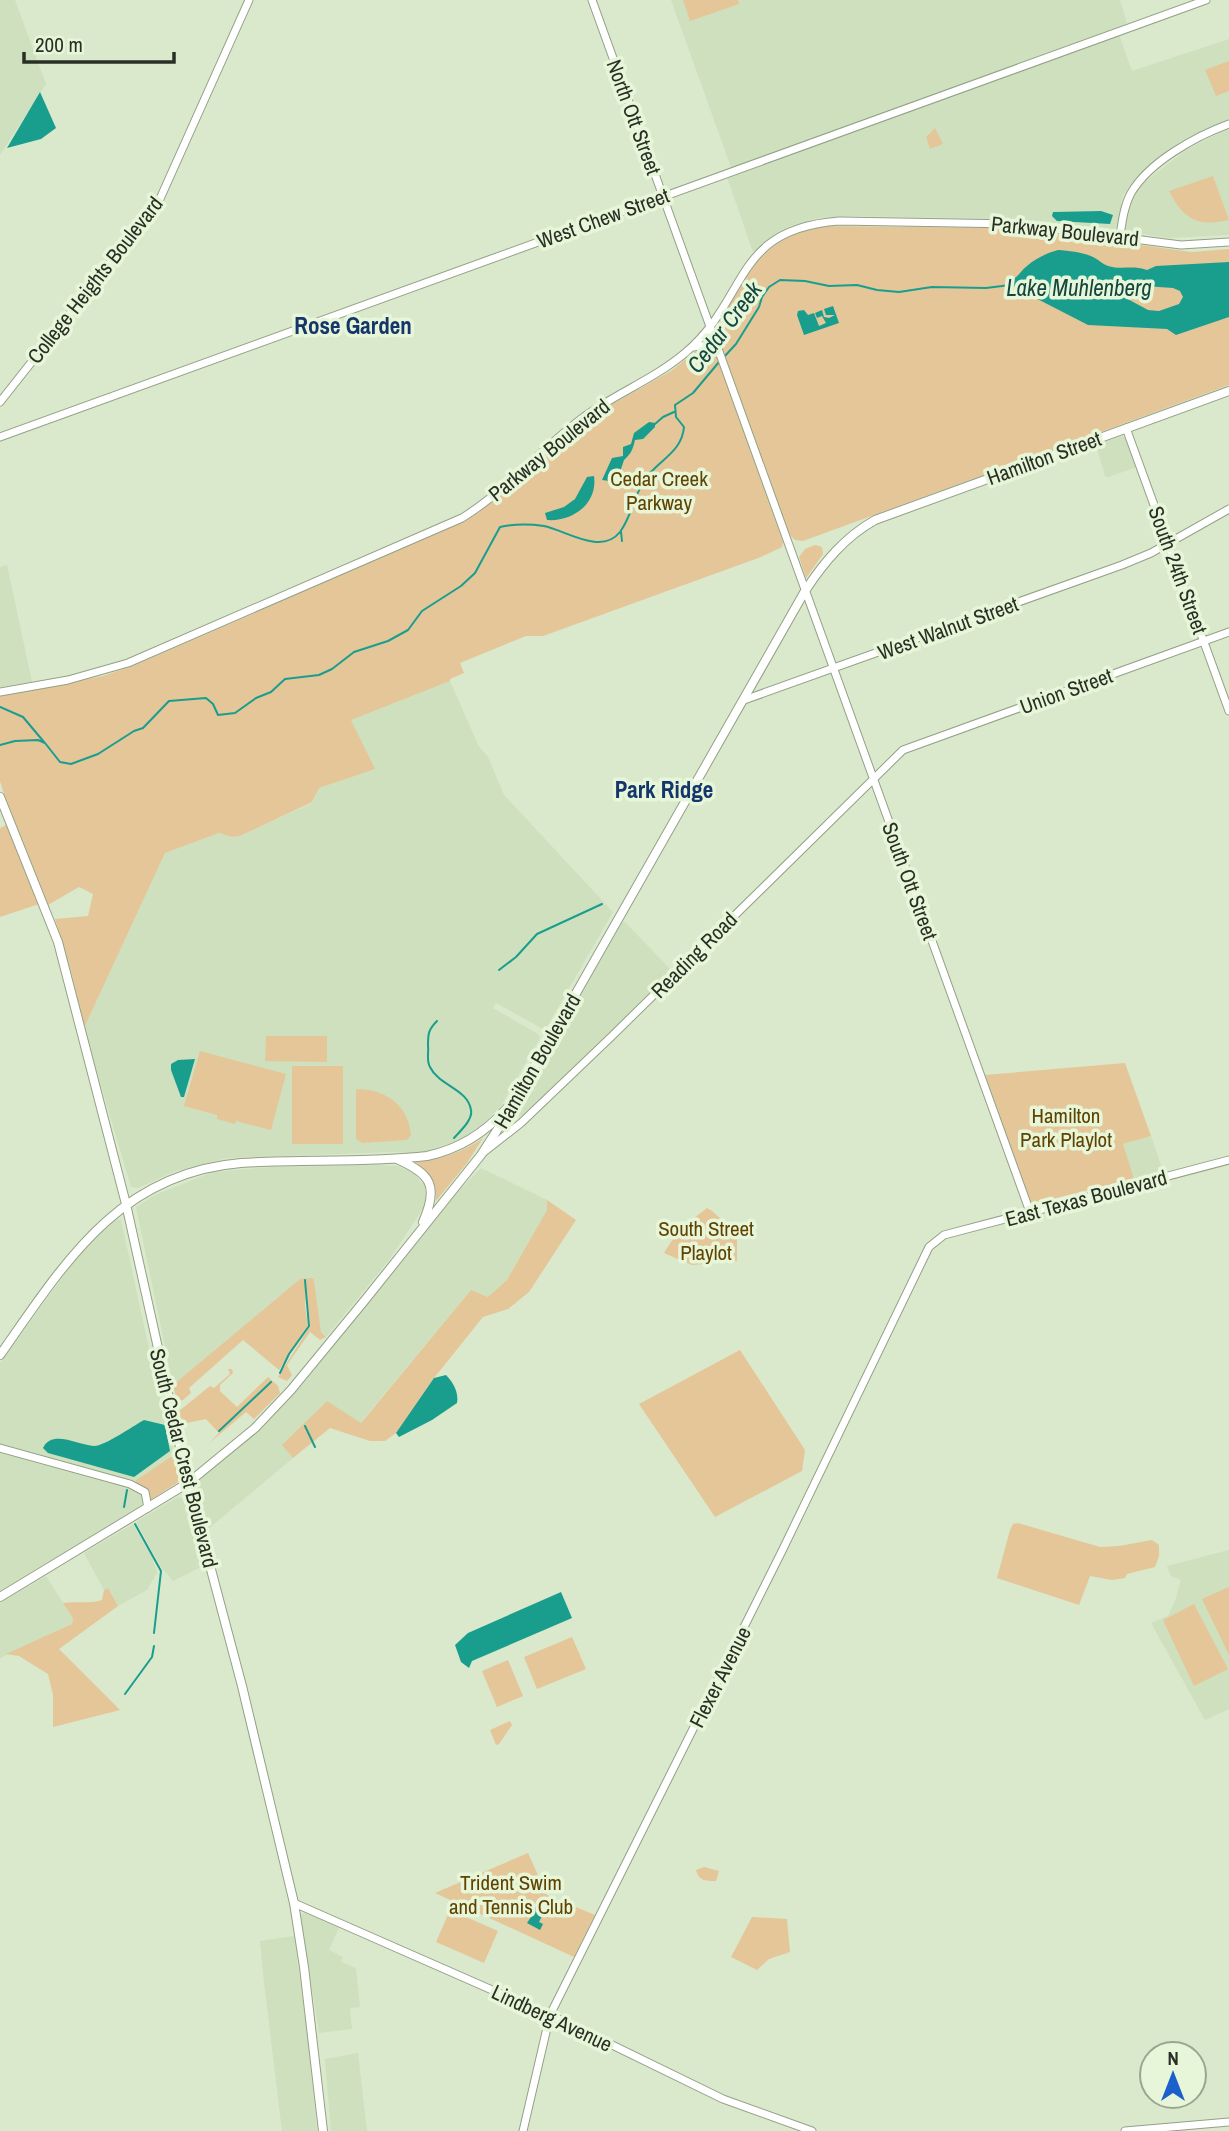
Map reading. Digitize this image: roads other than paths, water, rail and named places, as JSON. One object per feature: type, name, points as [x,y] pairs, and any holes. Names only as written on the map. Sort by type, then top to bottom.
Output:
[{"type":"main road","name":"Hamilton Street","points":[[860,528],[875,520],[1229,391]]},
{"type":"main road","name":"Hamilton Boulevard","points":[[0,1597],[188,1483],[255,1428],[291,1391],[481,1155],[510,1109],[805,591],[830,556],[860,528]]},
{"type":"main road","name":"South Cedar Crest Boulevard","points":[[0,797],[58,942],[126,1204],[188,1483],[242,1686],[294,1903],[323,2131]]},
{"type":"main road","points":[[0,1355],[79,1247],[101,1223],[126,1204],[165,1183],[215,1166],[427,1156],[463,1144],[484,1130],[516,1097]]},
{"type":"main road","points":[[395,1158],[422,1173],[431,1187],[430,1207],[419,1231]]},
{"type":"street","name":"College Heights Boulevard","points":[[0,402],[159,201],[249,0]]},
{"type":"street","name":"North Ott Street","points":[[592,0],[791,550]]},
{"type":"street","name":"West Chew Street","points":[[0,436],[1206,0]]},
{"type":"street","points":[[1120,236],[1128,200],[1136,185],[1182,147],[1229,124]]},
{"type":"street","name":"Parkway Boulevard","points":[[0,692],[68,680],[128,663],[450,524],[490,498],[588,414],[659,372],[691,347],[710,327],[745,269],[759,252],[785,233],[816,222],[839,220],[1016,224],[1181,245],[1229,242]]},
{"type":"street","points":[[691,347],[708,345],[720,355]]},
{"type":"street","name":"South 24th Street","points":[[1126,428],[1229,711]]},
{"type":"street","points":[[1168,543],[1229,509]]},
{"type":"street","name":"West Walnut Street","points":[[744,700],[1151,553],[1168,543]]},
{"type":"street","name":"South Ott Street","points":[[791,550],[1030,1212]]},
{"type":"street","name":"Union Street","points":[[903,750],[1229,632]]},
{"type":"street","name":"Reading Road","points":[[481,1155],[521,1123],[903,750]]},
{"type":"street","points":[[510,1109],[521,1123]]},
{"type":"street","name":"East Texas Boulevard","points":[[944,1235],[1229,1160]]},
{"type":"street","name":"Flexer Avenue","points":[[523,2131],[550,2015],[787,1541],[929,1247],[944,1235]]},
{"type":"street","points":[[0,1448],[130,1483],[147,1496],[148,1508]]},
{"type":"street","name":"Lindberg Avenue","points":[[294,1903],[550,2015],[723,2099],[811,2131]]},
{"type":"street","points":[[1125,2131],[1229,2122]]},
{"type":"water","points":[[40,92],[56,128],[41,139],[7,148]]},
{"type":"water","points":[[1101,211],[1113,215],[1110,224],[1057,221],[1052,216],[1053,212]]},
{"type":"water","name":"Lake Muhlenberg","points":[[1058,250],[1085,254],[1113,267],[1147,270],[1156,266],[1229,262],[1229,317],[1176,335],[1167,329],[1088,325],[1014,287],[1009,287],[1010,281],[1030,263]],"holes":[[[1115,284],[1173,288],[1180,291],[1183,297],[1179,304],[1159,311],[1148,310],[1111,290]]]},
{"type":"water","points":[[833,306],[839,323],[804,335],[798,311],[804,310],[808,315],[814,313],[819,326],[826,323],[822,316],[817,318],[815,313],[822,310],[824,317],[829,318],[835,315],[826,315],[824,309]]},
{"type":"water","points":[[649,422],[655,423],[655,427],[643,439],[635,440],[618,478],[602,480],[612,458],[623,456],[623,447],[631,444],[634,433]]},
{"type":"water","points":[[594,476],[592,495],[582,509],[566,518],[547,520],[545,513],[564,507],[575,499],[587,477]]},
{"type":"water","points":[[195,1059],[184,1097],[181,1097],[171,1064],[178,1060]]},
{"type":"water","points":[[446,1375],[455,1387],[457,1403],[399,1437],[396,1433],[434,1378]]},
{"type":"water","points":[[144,1420],[165,1425],[170,1451],[134,1477],[48,1453],[43,1448],[47,1442],[59,1439],[99,1445]]},
{"type":"water","points":[[561,1592],[572,1618],[472,1661],[469,1668],[461,1662],[455,1645],[468,1633]]},
{"type":"water","points":[[529,1903],[545,1910],[539,1922],[543,1924],[540,1930],[527,1923],[533,1914],[526,1910]]},
{"type":"waterway","name":"Cedar Creek","points":[[723,358],[736,344],[769,287],[780,280],[829,286],[857,285],[899,292],[932,287],[986,288],[1010,285]]},
{"type":"waterway","name":"Cedar Creek","points":[[0,745],[38,740],[45,743],[60,762],[71,764],[98,754],[143,728],[169,701],[206,698],[213,704],[218,715],[235,713],[256,698],[271,692],[285,679],[319,675],[332,669],[354,652],[388,641],[408,630],[422,611],[461,586],[475,573],[500,527],[539,525],[593,542],[612,539],[624,526],[646,478],[679,443],[684,427],[676,417],[675,405],[693,393],[719,362]]},
{"type":"waterway","points":[[655,424],[674,412]]},
{"type":"waterway","points":[[621,532],[622,541]]},
{"type":"waterway","points":[[0,707],[23,717],[44,742]]},
{"type":"waterway","points":[[499,970],[516,957],[537,934],[602,904]]},
{"type":"waterway","points":[[437,1021],[428,1035],[429,1064],[440,1079],[465,1097],[471,1110],[468,1121],[454,1138]]},
{"type":"waterway","points":[[280,1373],[289,1354],[309,1326],[305,1280]]},
{"type":"waterway","points":[[219,1431],[271,1382]]},
{"type":"waterway","points":[[305,1426],[315,1447]]},
{"type":"waterway","points":[[124,1507],[127,1490]]},
{"type":"waterway","points":[[135,1524],[161,1571],[154,1633]]},
{"type":"waterway","points":[[125,1694],[152,1657],[154,1646]]},
{"type":"district","name":"Rose Garden","points":[[353,325]]},
{"type":"district","name":"Park Ridge","points":[[664,789]]},
{"type":"park label","name":"Cedar Creek Parkway","points":[[659,490]]},
{"type":"park label","name":"Hamilton Park Playlot","points":[[1066,1127]]},
{"type":"park label","name":"South Street Playlot","points":[[706,1240]]},
{"type":"park label","name":"Trident Swim and Tennis Club","points":[[511,1894]]}]
